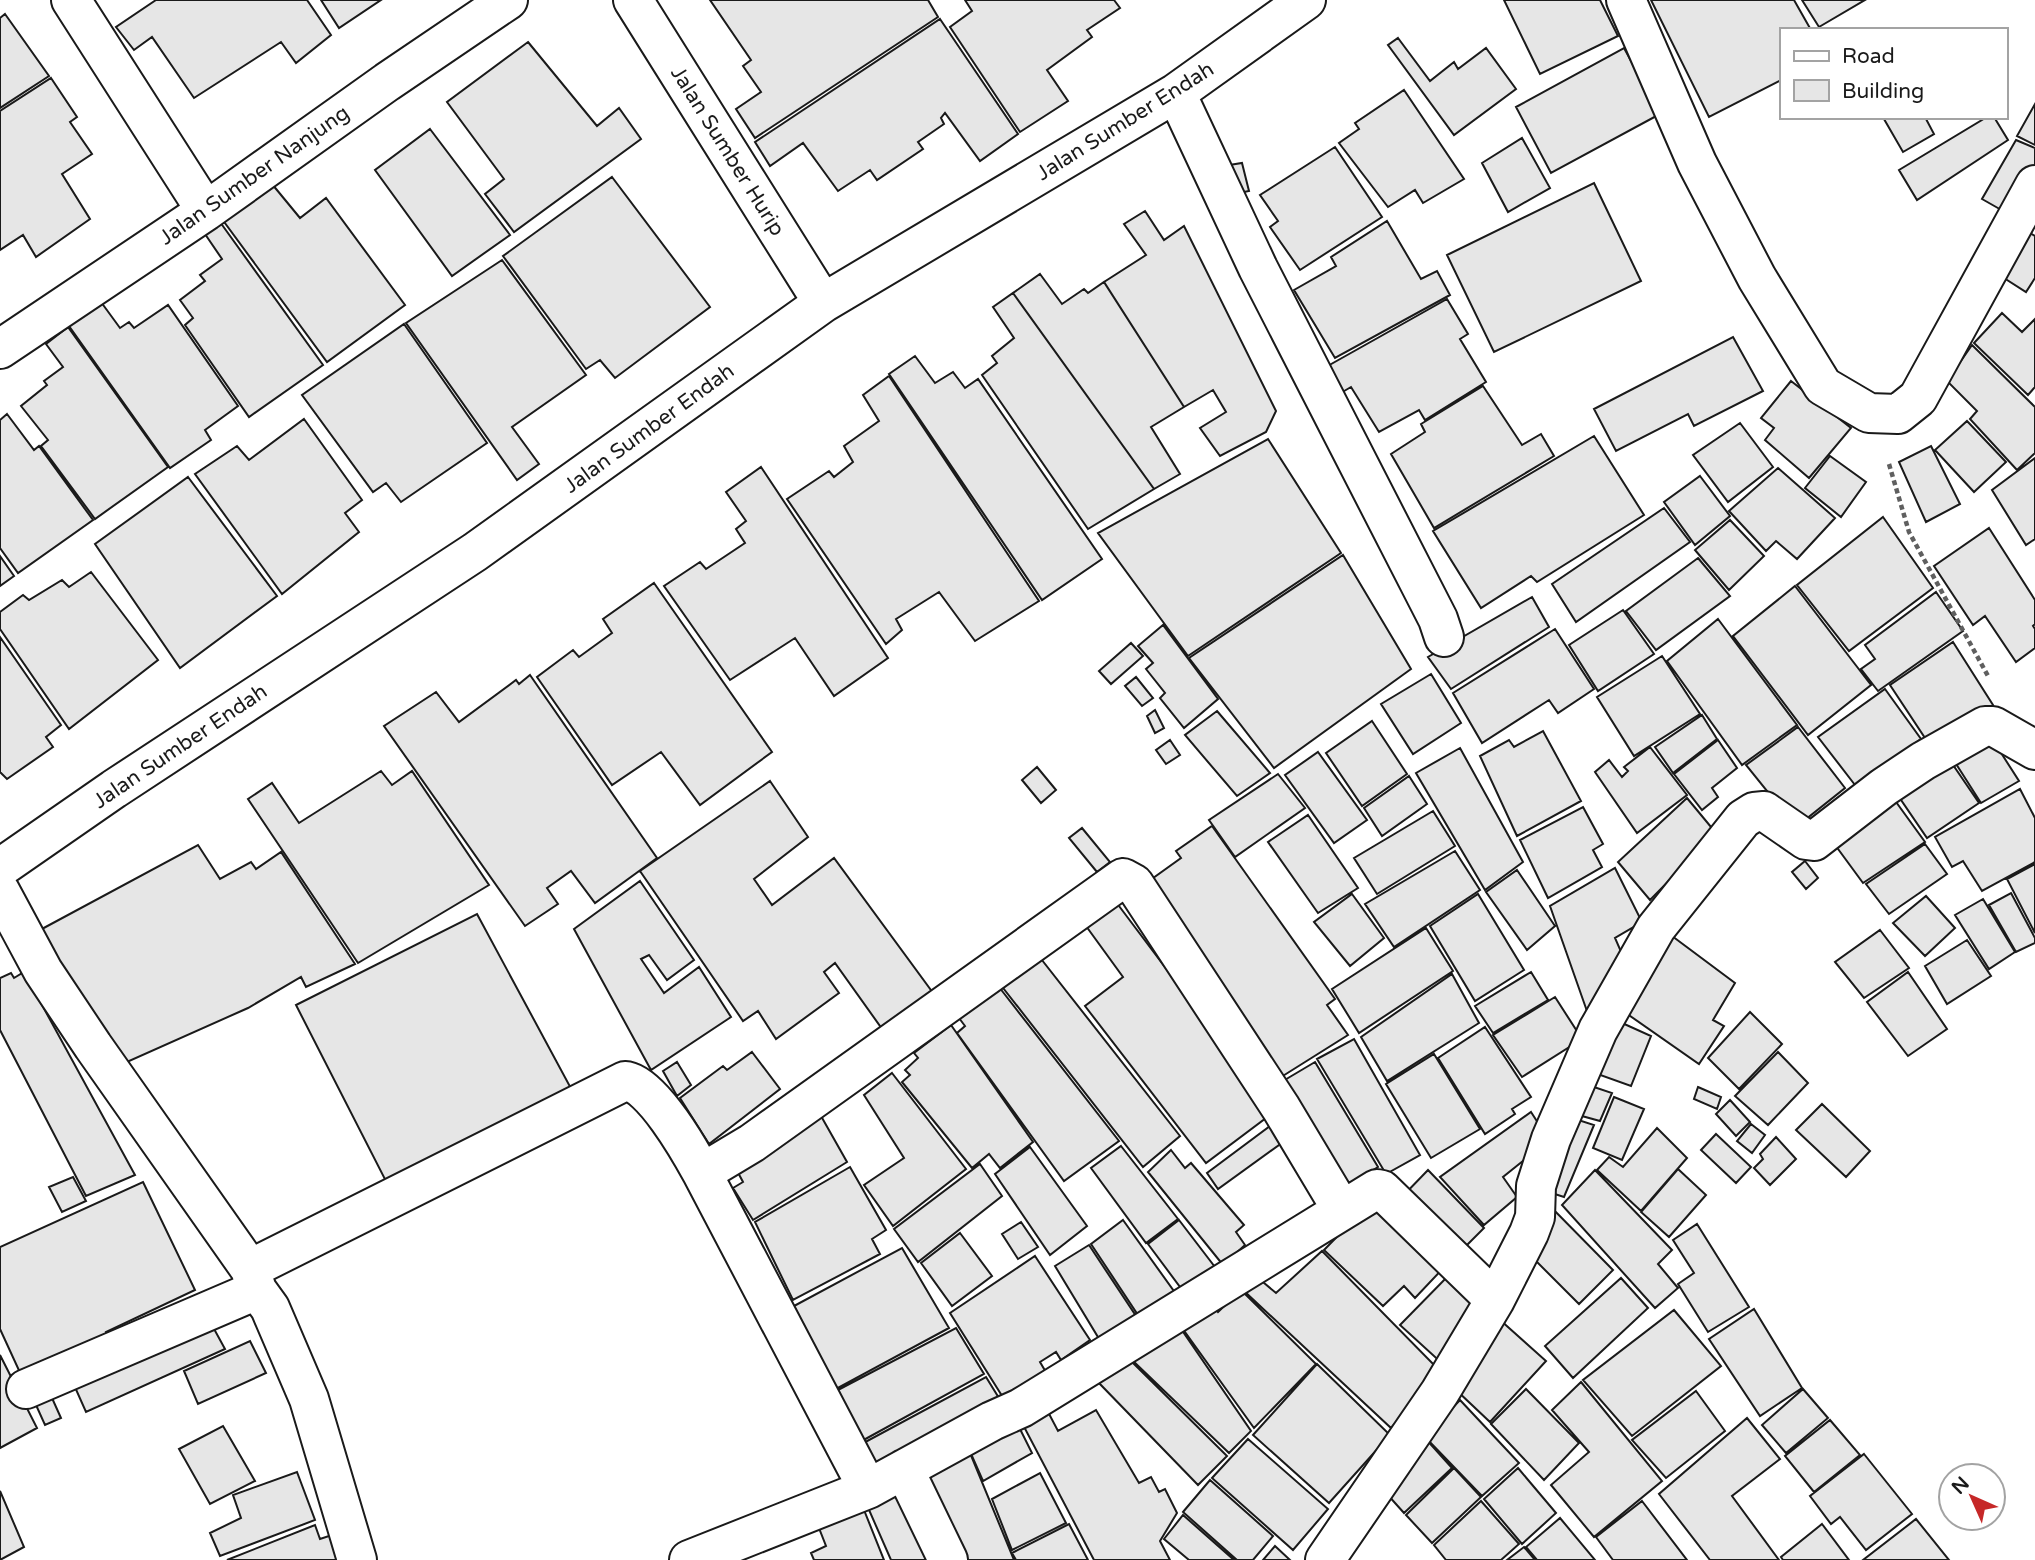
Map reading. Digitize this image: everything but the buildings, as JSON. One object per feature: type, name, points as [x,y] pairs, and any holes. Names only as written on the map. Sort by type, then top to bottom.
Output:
[{"type":"street","points":[[71,0],[206,211]]},
{"type":"street","name":"Jalan Sumber Nanjung","points":[[0,349],[206,211],[508,0]]},
{"type":"street","name":"Jalan Sumber Hurip","points":[[633,0],[823,303]]},
{"type":"street","name":"Jalan Sumber Endah","points":[[0,868],[125,781],[475,552],[823,303],[1176,93],[1306,0]]},
{"type":"street","points":[[1626,0],[1697,163],[1757,278],[1823,386],[1869,413],[1898,414],[1918,398],[2035,185]]},
{"type":"street","points":[[1176,93],[1258,268],[1438,619],[1444,637]]},
{"type":"street","points":[[1325,1560],[1440,1392],[1495,1300],[1530,1233],[1535,1217],[1536,1186],[1551,1139],[1598,1030],[1657,928],[1743,819],[1754,812],[1764,811],[1806,840],[1814,841],[1884,787],[1985,726],[1993,726],[2035,750]]},
{"type":"street","points":[[702,1173],[752,1143],[1123,878],[1134,884],[1281,1108],[1342,1210]]},
{"type":"street","points":[[0,891],[50,982],[254,1280],[270,1308],[309,1399],[357,1560]]},
{"type":"street","points":[[26,1389],[254,1280],[625,1081],[634,1082],[647,1092],[679,1134],[702,1173],[868,1489]]},
{"type":"street","points":[[689,1560],[868,1489],[1021,1408],[1372,1191],[1382,1190],[1495,1300]]},
{"type":"street","points":[[904,1469],[948,1560]]},
{"type":"path","points":[[1898,414],[1888,446],[1889,468],[1902,515],[1998,694],[1999,704],[1993,726]]}]
